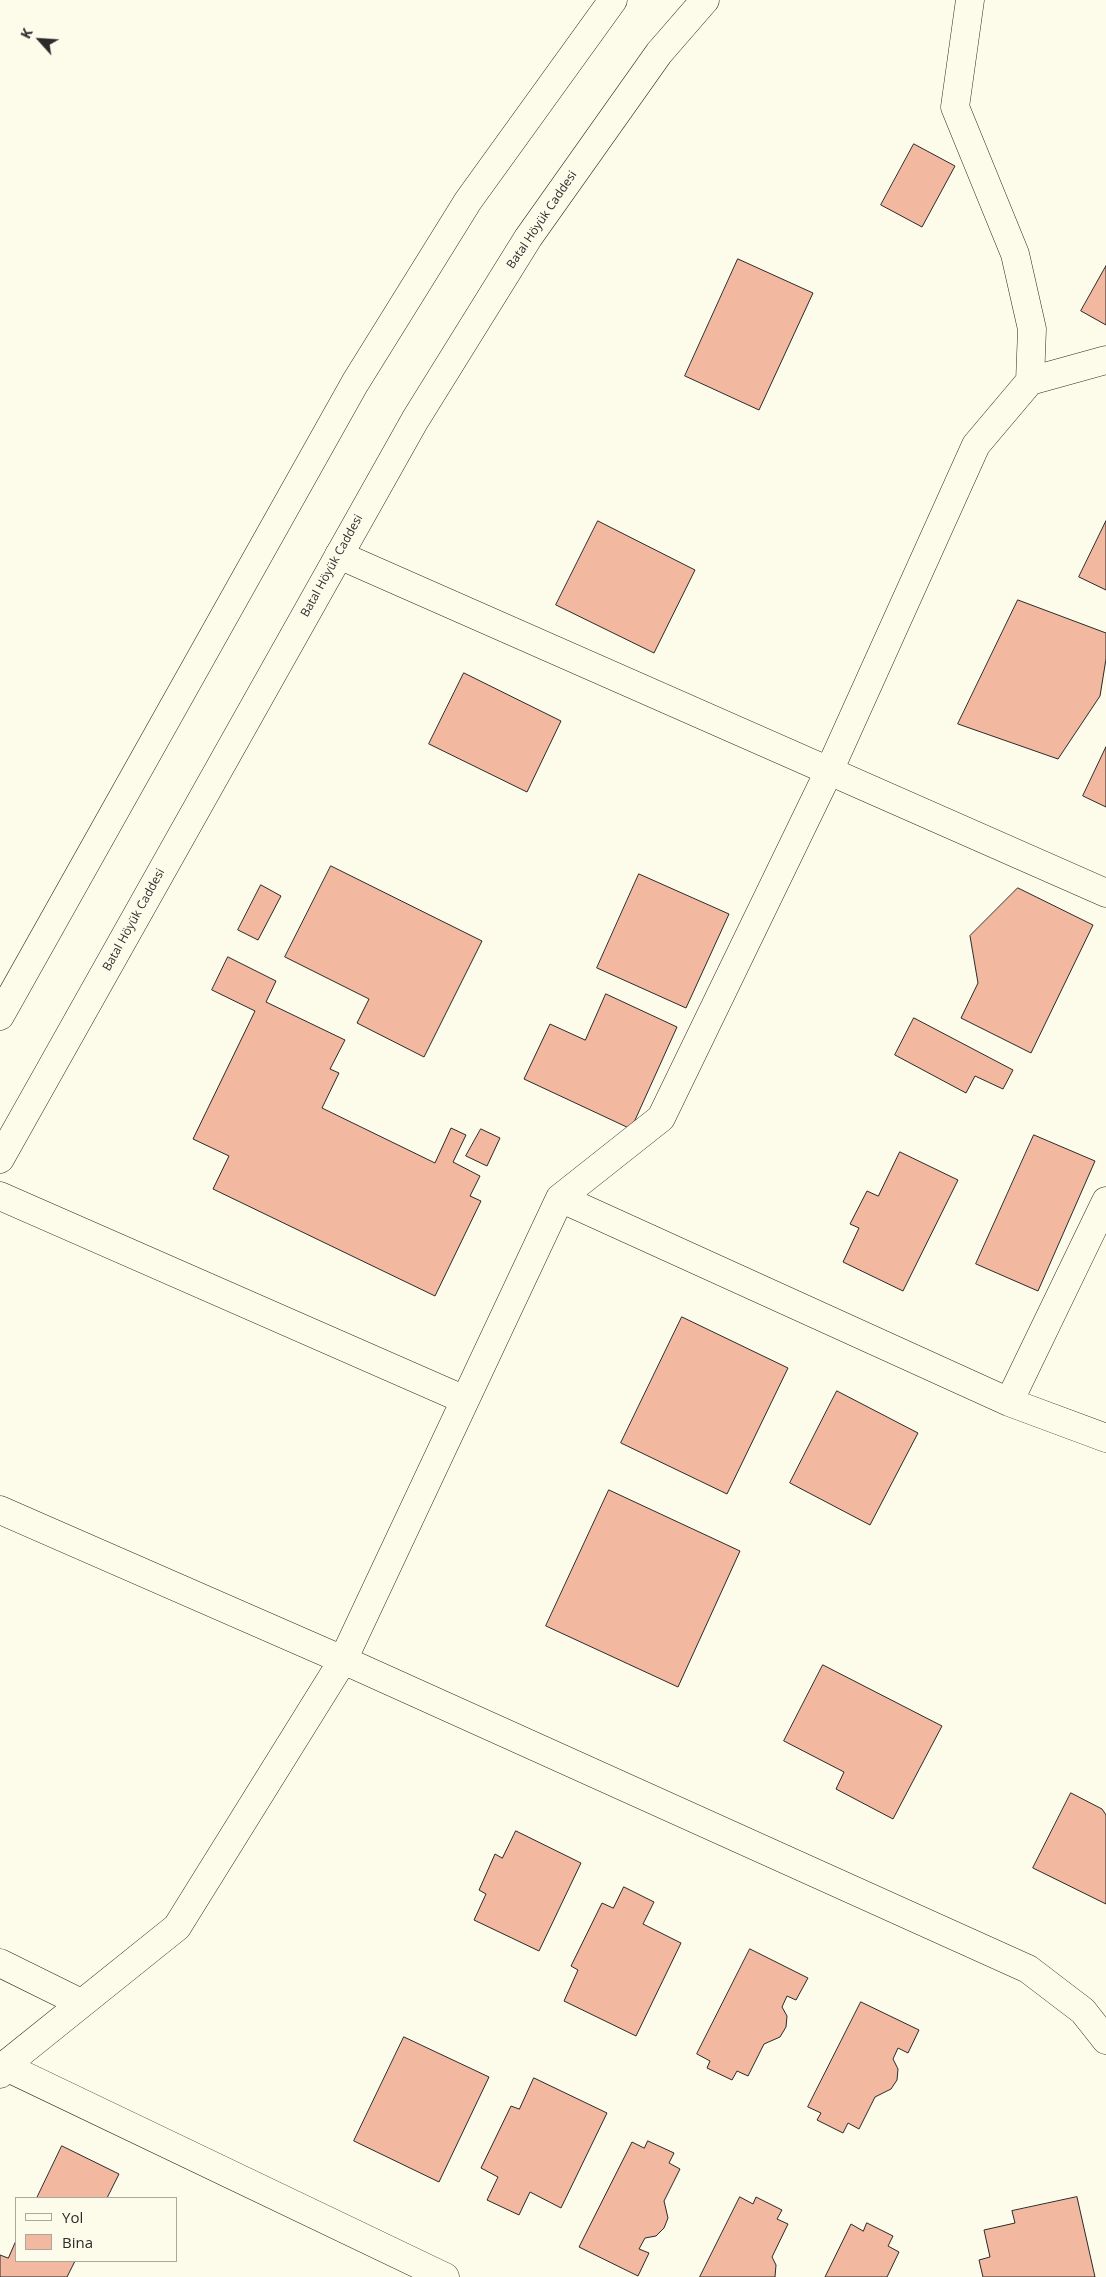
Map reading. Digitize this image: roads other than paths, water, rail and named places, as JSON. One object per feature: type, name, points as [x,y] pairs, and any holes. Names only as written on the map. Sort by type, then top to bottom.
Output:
[{"type":"street","points":[[0,1016],[355,383],[468,201],[613,0]]},
{"type":"street","name":"Batal Höyük Caddesi","points":[[0,1159],[415,420],[528,238],[659,53],[705,0]]},
{"type":"street","points":[[970,0],[955,108],[1015,254],[1032,329],[1030,381]]},
{"type":"street","points":[[445,2277],[2,2070],[177,1927],[343,1660],[560,1198],[661,1118],[829,771],[976,445],[1030,381],[1106,360]]},
{"type":"street","points":[[339,555],[1106,893]]},
{"type":"street","points":[[0,1196],[465,1400]]},
{"type":"street","points":[[560,1198],[1009,1402],[1106,1438]]},
{"type":"street","points":[[1009,1402],[1106,1201]]},
{"type":"street","points":[[0,1510],[343,1660],[1028,1969],[1094,2006],[1106,2040]]},
{"type":"street","points":[[0,1964],[82,2003]]}]
